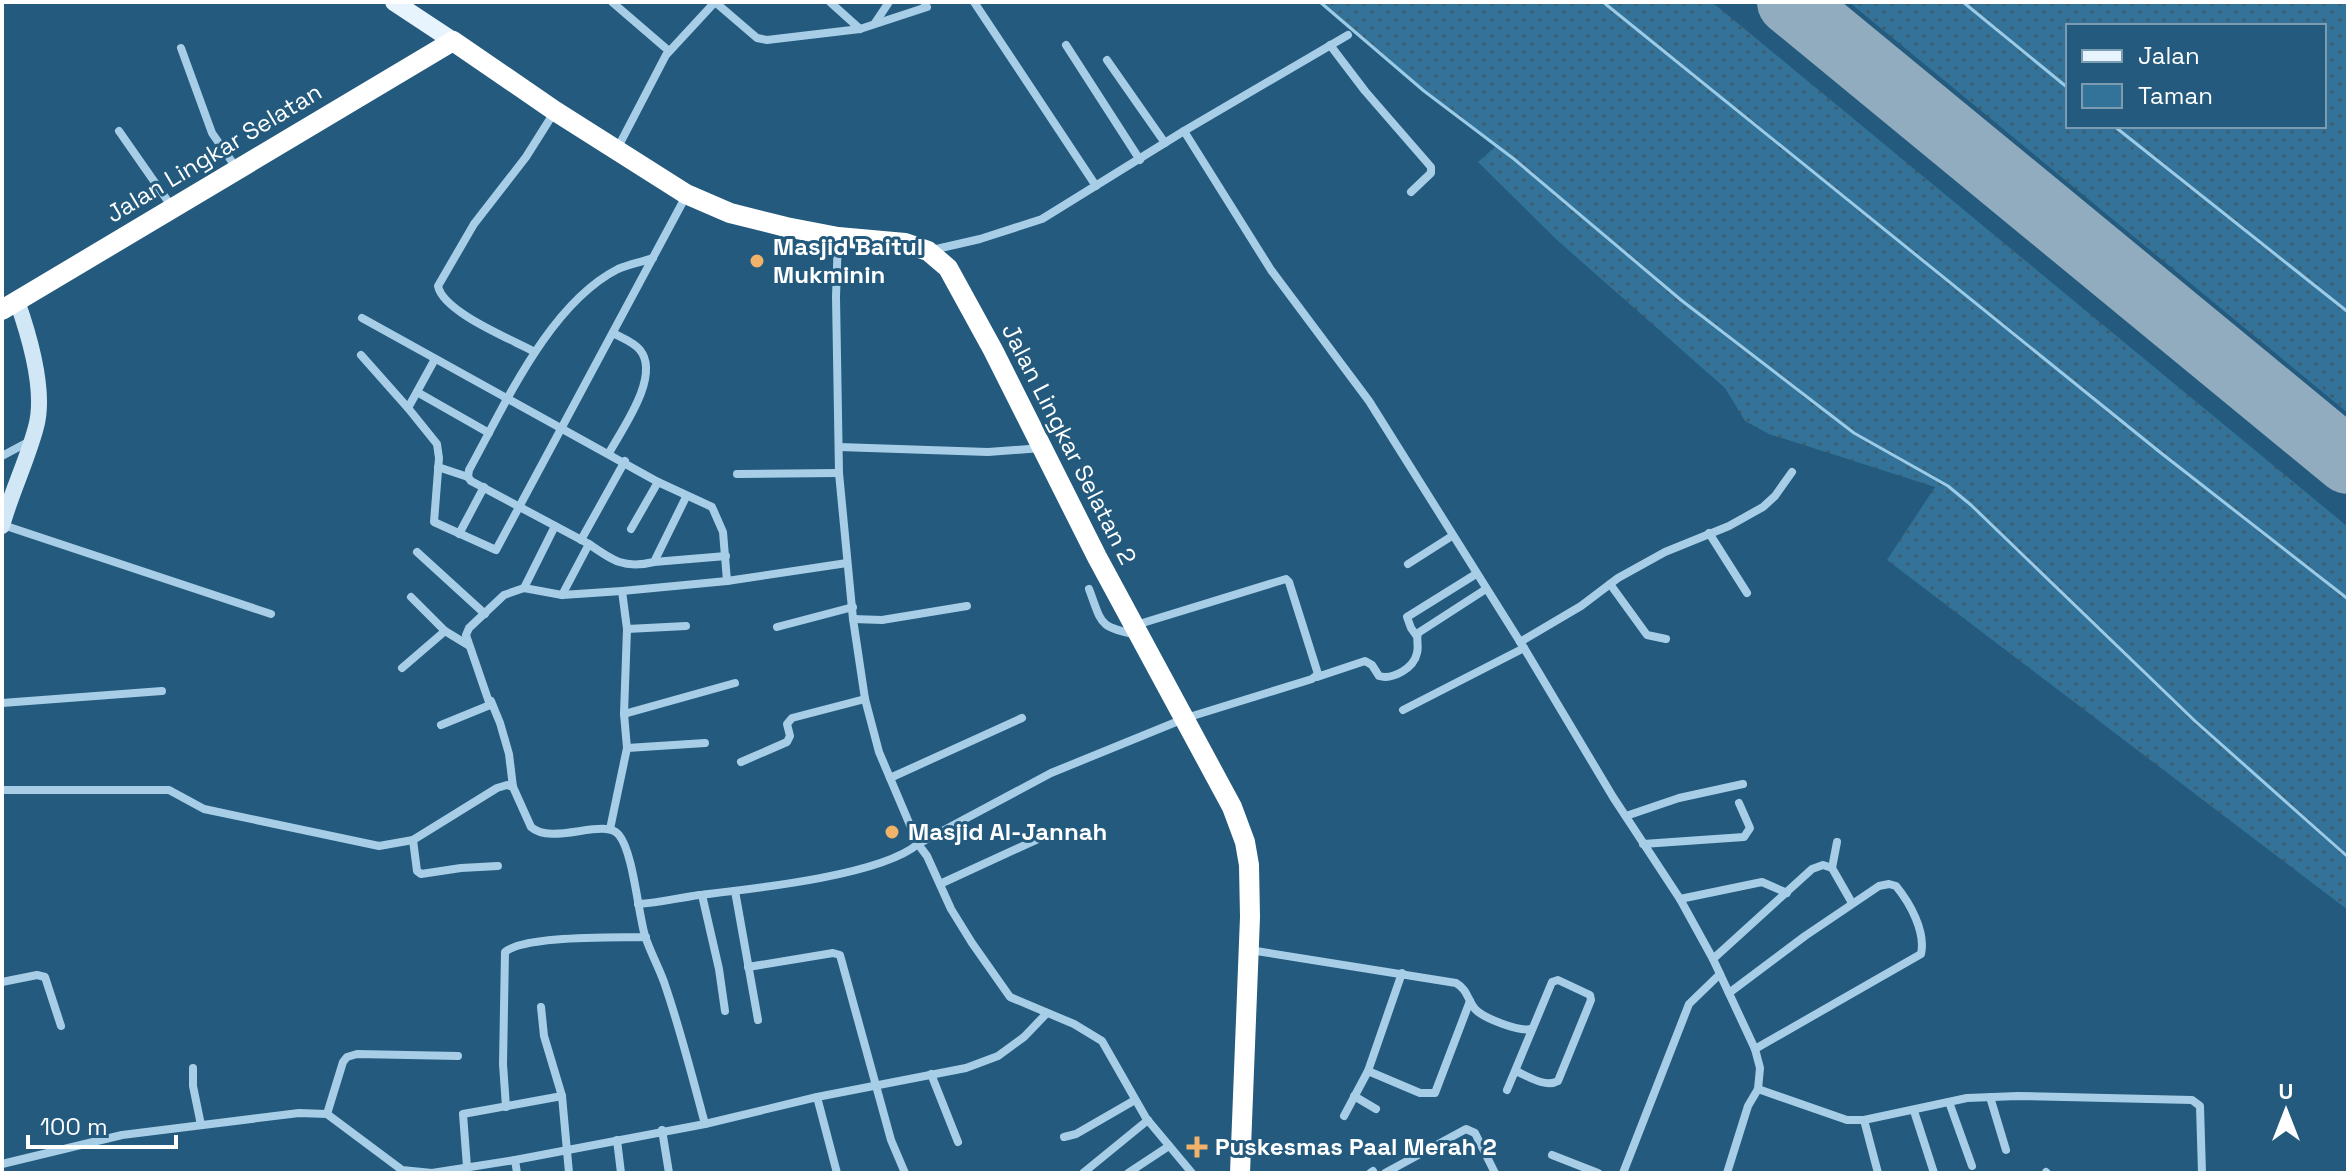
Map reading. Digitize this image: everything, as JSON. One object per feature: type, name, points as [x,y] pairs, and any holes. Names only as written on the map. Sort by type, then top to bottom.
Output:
[{"type":"highway","points":[[453,41],[555,111],[686,194],[730,213],[838,237],[905,243],[928,251]]},
{"type":"highway","name":"Jalan Lingkar Selatan","points":[[10,305],[453,41]]},
{"type":"highway","name":"Jalan Lingkar Selatan 2","points":[[928,251],[948,268],[1097,557],[1186,718],[1232,807],[1245,842],[1249,865],[1248,949],[1240,1173]]},
{"type":"main road","points":[[394,2],[453,41]]},
{"type":"street","points":[[612,2],[669,51]]},
{"type":"street","points":[[616,151],[669,51],[715,2],[757,38],[767,40],[860,29],[927,7],[924,2]]},
{"type":"street","points":[[830,2],[860,29]]},
{"type":"street","points":[[875,23],[889,2]]},
{"type":"street","points":[[974,2],[1096,186]]},
{"type":"street","points":[[928,251],[980,239],[1042,219],[1348,35]]},
{"type":"street","points":[[1066,45],[1140,160]]},
{"type":"street","points":[[1330,45],[1431,167],[1431,173],[1411,192]]},
{"type":"street","points":[[181,48],[212,133],[237,169]]},
{"type":"street","points":[[1107,60],[1165,143]]},
{"type":"street","points":[[535,352],[465,315],[443,297],[438,286],[474,224],[526,157],[555,111]]},
{"type":"street","points":[[119,131],[173,208]]},
{"type":"street","points":[[1184,131],[1271,270],[1369,401],[1680,899],[1713,959],[1755,1049],[1760,1068],[1758,1089],[1748,1106],[1727,1173]]},
{"type":"street","points":[[361,355],[437,444],[434,522],[496,550],[686,194]]},
{"type":"street","points":[[838,237],[839,473],[853,619],[865,699],[879,752],[918,844],[972,943],[1010,997],[1074,1024],[1102,1041],[1148,1120],[1192,1173]]},
{"type":"street","points":[[468,477],[489,433],[535,352],[556,322],[604,278],[620,268],[653,258]]},
{"type":"street","points":[[10,305],[32,346],[37,426],[2,526],[271,614]]},
{"type":"street","points":[[362,318],[658,482],[712,507],[723,532],[727,581]]},
{"type":"street","points":[[609,453],[639,398],[648,371],[645,357],[638,346],[613,333]]},
{"type":"street","points":[[408,408],[435,359]]},
{"type":"street","points":[[417,392],[489,433]]},
{"type":"street","points":[[2,456],[30,441]]},
{"type":"street","points":[[839,447],[988,452],[1043,448]]},
{"type":"street","points":[[562,595],[625,461]]},
{"type":"street","points":[[438,467],[468,477],[624,564],[637,566],[726,556]]},
{"type":"street","points":[[1403,710],[1522,645],[1610,584],[1665,552],[1763,507],[1792,472]]},
{"type":"street","points":[[737,474],[839,473]]},
{"type":"street","points":[[631,529],[658,482]]},
{"type":"street","points":[[459,534],[484,487]]},
{"type":"street","points":[[654,562],[686,497]]},
{"type":"street","points":[[524,588],[555,526]]},
{"type":"street","points":[[1709,533],[1747,593]]},
{"type":"street","points":[[1408,564],[1452,536]]},
{"type":"street","points":[[417,552],[485,614]]},
{"type":"street","points":[[705,1124],[664,983],[646,937],[628,857],[620,836],[610,829],[553,834],[536,832],[531,827],[513,787],[509,754],[500,723],[466,635],[469,628],[504,595],[524,588],[562,595],[622,591],[727,581],[847,563]]},
{"type":"street","points":[[638,904],[735,891],[864,868],[909,852],[918,844],[1051,773],[1186,718],[1365,661],[1379,676],[1390,678],[1409,667],[1418,650],[1416,635],[1407,617],[1476,574]]},
{"type":"street","points":[[1089,589],[1102,624],[1110,629],[1139,631],[1286,579],[1318,670],[1317,677]]},
{"type":"street","points":[[1610,584],[1641,629],[1651,636],[1666,639]]},
{"type":"street","points":[[1416,635],[1486,589]]},
{"type":"street","points":[[610,829],[627,748],[624,714],[627,629],[622,591]]},
{"type":"street","points":[[411,597],[445,631],[468,645]]},
{"type":"street","points":[[853,619],[882,620],[967,606]]},
{"type":"street","points":[[777,627],[853,607]]},
{"type":"street","points":[[627,629],[686,626]]},
{"type":"street","points":[[402,668],[445,631]]},
{"type":"street","points":[[624,714],[735,683]]},
{"type":"street","points":[[2,703],[162,691]]},
{"type":"street","points":[[741,762],[787,742],[790,736],[787,724],[792,718],[865,699]]},
{"type":"street","points":[[441,725],[488,707],[490,700]]},
{"type":"street","points":[[890,778],[1022,718]]},
{"type":"street","points":[[627,748],[705,743]]},
{"type":"street","points":[[1626,816],[1679,798],[1743,784]]},
{"type":"street","points":[[2,790],[169,790],[204,809],[379,846],[413,840],[497,788],[513,787]]},
{"type":"street","points":[[1643,844],[1744,837],[1750,828],[1739,803]]},
{"type":"street","points":[[940,884],[1049,834]]},
{"type":"street","points":[[413,840],[417,871],[421,874],[498,866]]},
{"type":"street","points":[[1837,842],[1832,868],[1852,903]]},
{"type":"street","points":[[1713,959],[1817,866],[1832,868]]},
{"type":"street","points":[[1680,899],[1762,882],[1787,893]]},
{"type":"street","points":[[1729,993],[1879,886],[1896,886],[1917,921],[1923,948],[1921,954],[1755,1049]]},
{"type":"street","points":[[735,891],[758,1020]]},
{"type":"street","points":[[702,895],[725,1011]]},
{"type":"street","points":[[506,1107],[503,1064],[505,952],[519,945],[553,941],[646,937]]},
{"type":"street","points":[[1248,949],[1456,983],[1465,989],[1479,1013],[1521,1030],[1531,1029]]},
{"type":"street","points":[[748,967],[833,953],[840,955],[891,1140],[905,1173]]},
{"type":"street","points":[[1344,1116],[1368,1071],[1402,973]]},
{"type":"street","points":[[1623,1173],[1689,1004],[1720,974]]},
{"type":"street","points":[[2,982],[37,975],[45,977],[61,1026]]},
{"type":"street","points":[[1507,1090],[1554,981],[1590,995],[1591,1000],[1558,1081],[1551,1084],[1516,1071]]},
{"type":"street","points":[[1368,1071],[1420,1093],[1435,1093],[1470,1001]]},
{"type":"street","points":[[541,1007],[544,1036],[562,1096],[569,1173]]},
{"type":"street","points":[[2,1164],[122,1135],[299,1113],[327,1114],[400,1171],[432,1173],[705,1124],[817,1097],[966,1068],[998,1056],[1024,1037],[1047,1013]]},
{"type":"street","points":[[327,1114],[347,1057],[357,1054],[458,1056]]},
{"type":"street","points":[[193,1068],[193,1086],[201,1125]]},
{"type":"street","points":[[931,1074],[958,1142]]},
{"type":"street","points":[[1758,1089],[1847,1120],[1864,1120],[1949,1102],[1990,1097],[2196,1101],[2200,1106],[2202,1173]]},
{"type":"street","points":[[467,1167],[463,1114],[562,1096]]},
{"type":"street","points":[[1354,1096],[1376,1109]]},
{"type":"street","points":[[817,1097],[837,1173]]},
{"type":"street","points":[[1990,1097],[2006,1150]]},
{"type":"street","points":[[1064,1137],[1076,1134],[1135,1100]]},
{"type":"street","points":[[1949,1102],[1972,1166]]},
{"type":"street","points":[[1914,1111],[1934,1173]]},
{"type":"street","points":[[1083,1173],[1148,1120]]},
{"type":"street","points":[[1864,1120],[1878,1173]]},
{"type":"street","points":[[1385,1173],[1466,1129],[1475,1133],[1492,1172]]},
{"type":"street","points":[[662,1130],[669,1173]]},
{"type":"street","points":[[617,1140],[621,1173]]},
{"type":"street","points":[[1128,1173],[1169,1146]]},
{"type":"street","points":[[1552,1155],[1598,1173]]},
{"type":"street","points":[[515,1160],[517,1173]]},
{"type":"green space","points":[[1320,2],[1712,2],[2348,527],[2348,910],[1887,560],[1935,487],[1769,434],[1745,421],[1725,388],[1557,240],[1478,162],[1495,147]]},
{"type":"green space","points":[[1849,2],[2348,2],[2348,413]]},
{"type":"waterway","points":[[1320,2],[1424,91],[1514,159],[1681,300],[1854,433],[1948,486],[1971,505],[2195,721],[2348,857]]},
{"type":"waterway","points":[[1603,2],[2161,453],[2348,599]]},
{"type":"waterway","points":[[1963,2],[2066,86]]},
{"type":"waterway","points":[[2117,128],[2348,312]]},
{"type":"runway","points":[[1790,2],[2348,461]]},
{"type":"place","name":"Masjid Baitul Mukminin","points":[[757,261]]},
{"type":"place","name":"Masjid Al-Jannah","points":[[892,832]]},
{"type":"place","name":"Puskesmas Paal Merah 2","points":[[1197,1147]]}]
